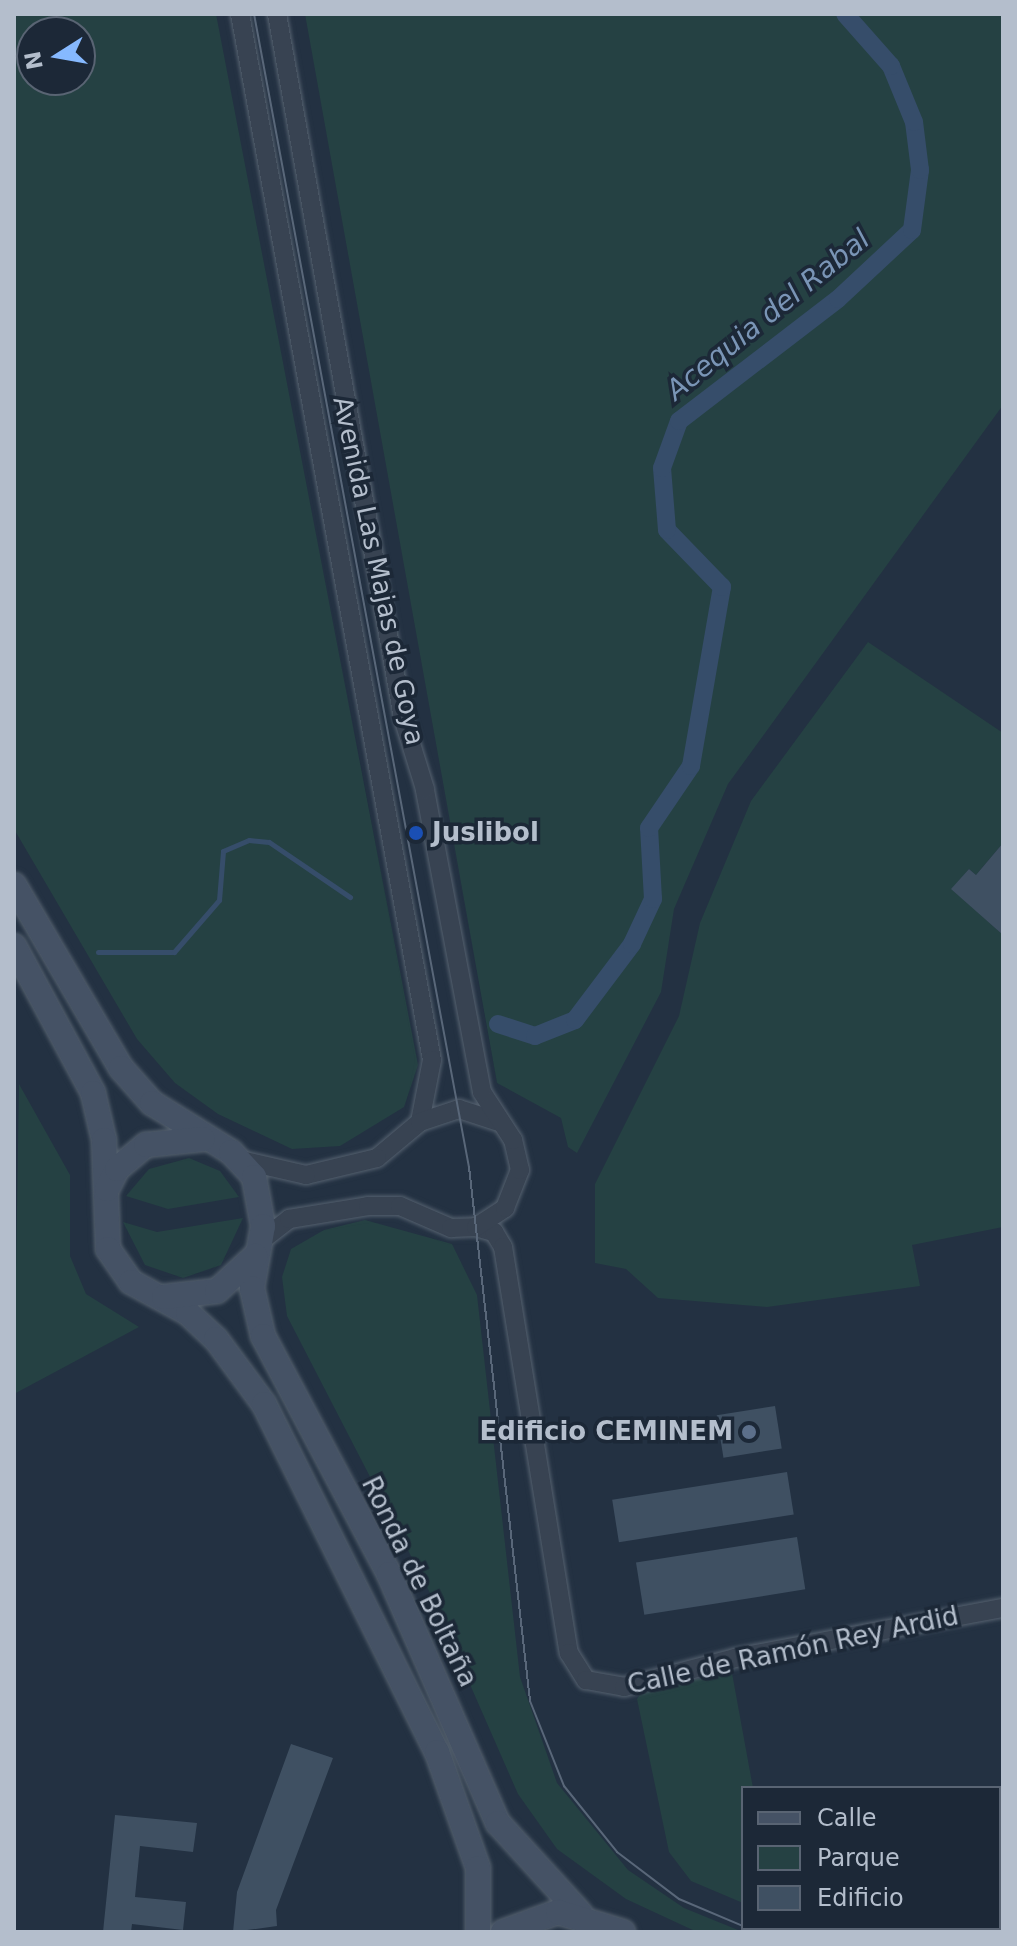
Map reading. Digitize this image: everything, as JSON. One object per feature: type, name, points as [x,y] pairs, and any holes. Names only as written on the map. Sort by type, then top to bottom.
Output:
[{"type":"main road","points":[[14,885],[121,1068],[152,1103],[241,1159]]},
{"type":"main road","points":[[14,946],[93,1093],[104,1140],[102,1207],[114,1261],[152,1294],[197,1320],[246,1373],[380,1626],[474,1853],[478,1932]]},
{"type":"main road","points":[[102,1207],[117,1169],[146,1145],[172,1137],[209,1140]]},
{"type":"main road","name":"Ronda de Boltaña","points":[[241,1159],[258,1188],[258,1248],[252,1288],[263,1336],[389,1574],[480,1787],[520,1853],[580,1913]]},
{"type":"main road","points":[[152,1294],[206,1296],[240,1276],[258,1248]]},
{"type":"main road","points":[[503,1932],[538,1915],[580,1913],[623,1932]]},
{"type":"street","name":"Avenida Las Majas de Goya","points":[[240,14],[431,1048],[432,1083],[420,1122]]},
{"type":"street","name":"Avenida Las Majas de Goya","points":[[277,14],[403,718],[425,789],[480,1084],[517,1150],[519,1181],[505,1208],[476,1227]]},
{"type":"street","name":"Avenida Las Majas de Goya","points":[[241,1159],[298,1175],[346,1168],[391,1150],[420,1122],[459,1109],[500,1122]]},
{"type":"street","points":[[258,1248],[289,1219],[368,1206],[400,1206],[451,1228],[476,1227]]},
{"type":"street","name":"Calle de Ramón Rey Ardid","points":[[476,1227],[494,1232],[503,1247],[572,1664],[586,1680],[614,1688],[757,1654],[1003,1608]]},
{"type":"green space","points":[[14,14],[216,14],[418,1065],[404,1107],[340,1146],[292,1149],[218,1114],[175,1083],[137,1039],[14,829]]},
{"type":"green space","points":[[305,14],[1003,14],[1003,405],[728,784],[674,909],[661,992],[577,1153],[568,1147],[561,1118],[497,1083]]},
{"type":"green space","points":[[868,642],[1003,733],[1003,843],[976,875],[969,869],[952,889],[1003,935],[1003,1227],[912,1245],[920,1286],[767,1307],[658,1298],[626,1269],[595,1263],[595,1184],[679,1016],[700,923],[751,801]]},
{"type":"green space","points":[[19,1084],[70,1175],[70,1256],[86,1294],[139,1327],[14,1394]]},
{"type":"green space","points":[[189,1158],[220,1171],[239,1197],[168,1209],[126,1196],[149,1169]]},
{"type":"green space","points":[[243,1218],[221,1265],[183,1278],[145,1265],[123,1222],[157,1232]]},
{"type":"green space","points":[[365,1220],[452,1244],[477,1295],[520,1677],[557,1783],[628,1870],[684,1908],[743,1932],[697,1932],[626,1899],[557,1849],[518,1794],[429,1591],[287,1316],[282,1277],[291,1249],[324,1230]]},
{"type":"green space","points":[[732,1673],[753,1786],[741,1786],[741,1902],[691,1881],[669,1852],[637,1699],[645,1688]]},
{"type":"green space","points":[[1001,1815],[1003,1815],[1001,1858]]},
{"type":"green space","points":[[829,1930],[912,1930],[829,1932]]},
{"type":"building","points":[[1003,843],[1003,935],[951,889],[969,869],[976,875]]},
{"type":"building","name":"Edificio CEMINEM","points":[[775,1406],[782,1448],[723,1458],[717,1415]]},
{"type":"building","points":[[787,1472],[794,1514],[619,1542],[612,1500]]},
{"type":"building","points":[[797,1537],[805,1589],[644,1615],[636,1562]]},
{"type":"building","points":[[291,1744],[333,1758],[276,1910],[277,1926],[233,1932],[237,1892]]},
{"type":"building","points":[[115,1815],[197,1823],[193,1852],[140,1846],[135,1897],[186,1902],[183,1930],[132,1924],[131,1932],[103,1932]]},
{"type":"waterway","name":"Acequia del Rabal","points":[[498,1024],[535,1036],[575,1020],[632,944],[653,899],[649,828],[691,766],[722,587],[667,530],[662,468],[679,421],[838,299],[912,230],[920,170],[914,122],[891,66],[845,14]]},
{"type":"waterway","points":[[98,952],[174,952],[219,900],[223,851],[249,840],[269,842],[350,897]]},
{"type":"tram line","points":[[254,14],[469,1167],[530,1701],[564,1786],[617,1852],[679,1899],[741,1925]]},
{"type":"tram line","points":[[758,1930],[765,1932]]},
{"type":"tram line","points":[[921,1932],[934,1930]]},
{"type":"place","name":"Juslibol","points":[[416,833]]},
{"type":"place","name":"Edificio CEMINEM","points":[[749,1432]]}]
